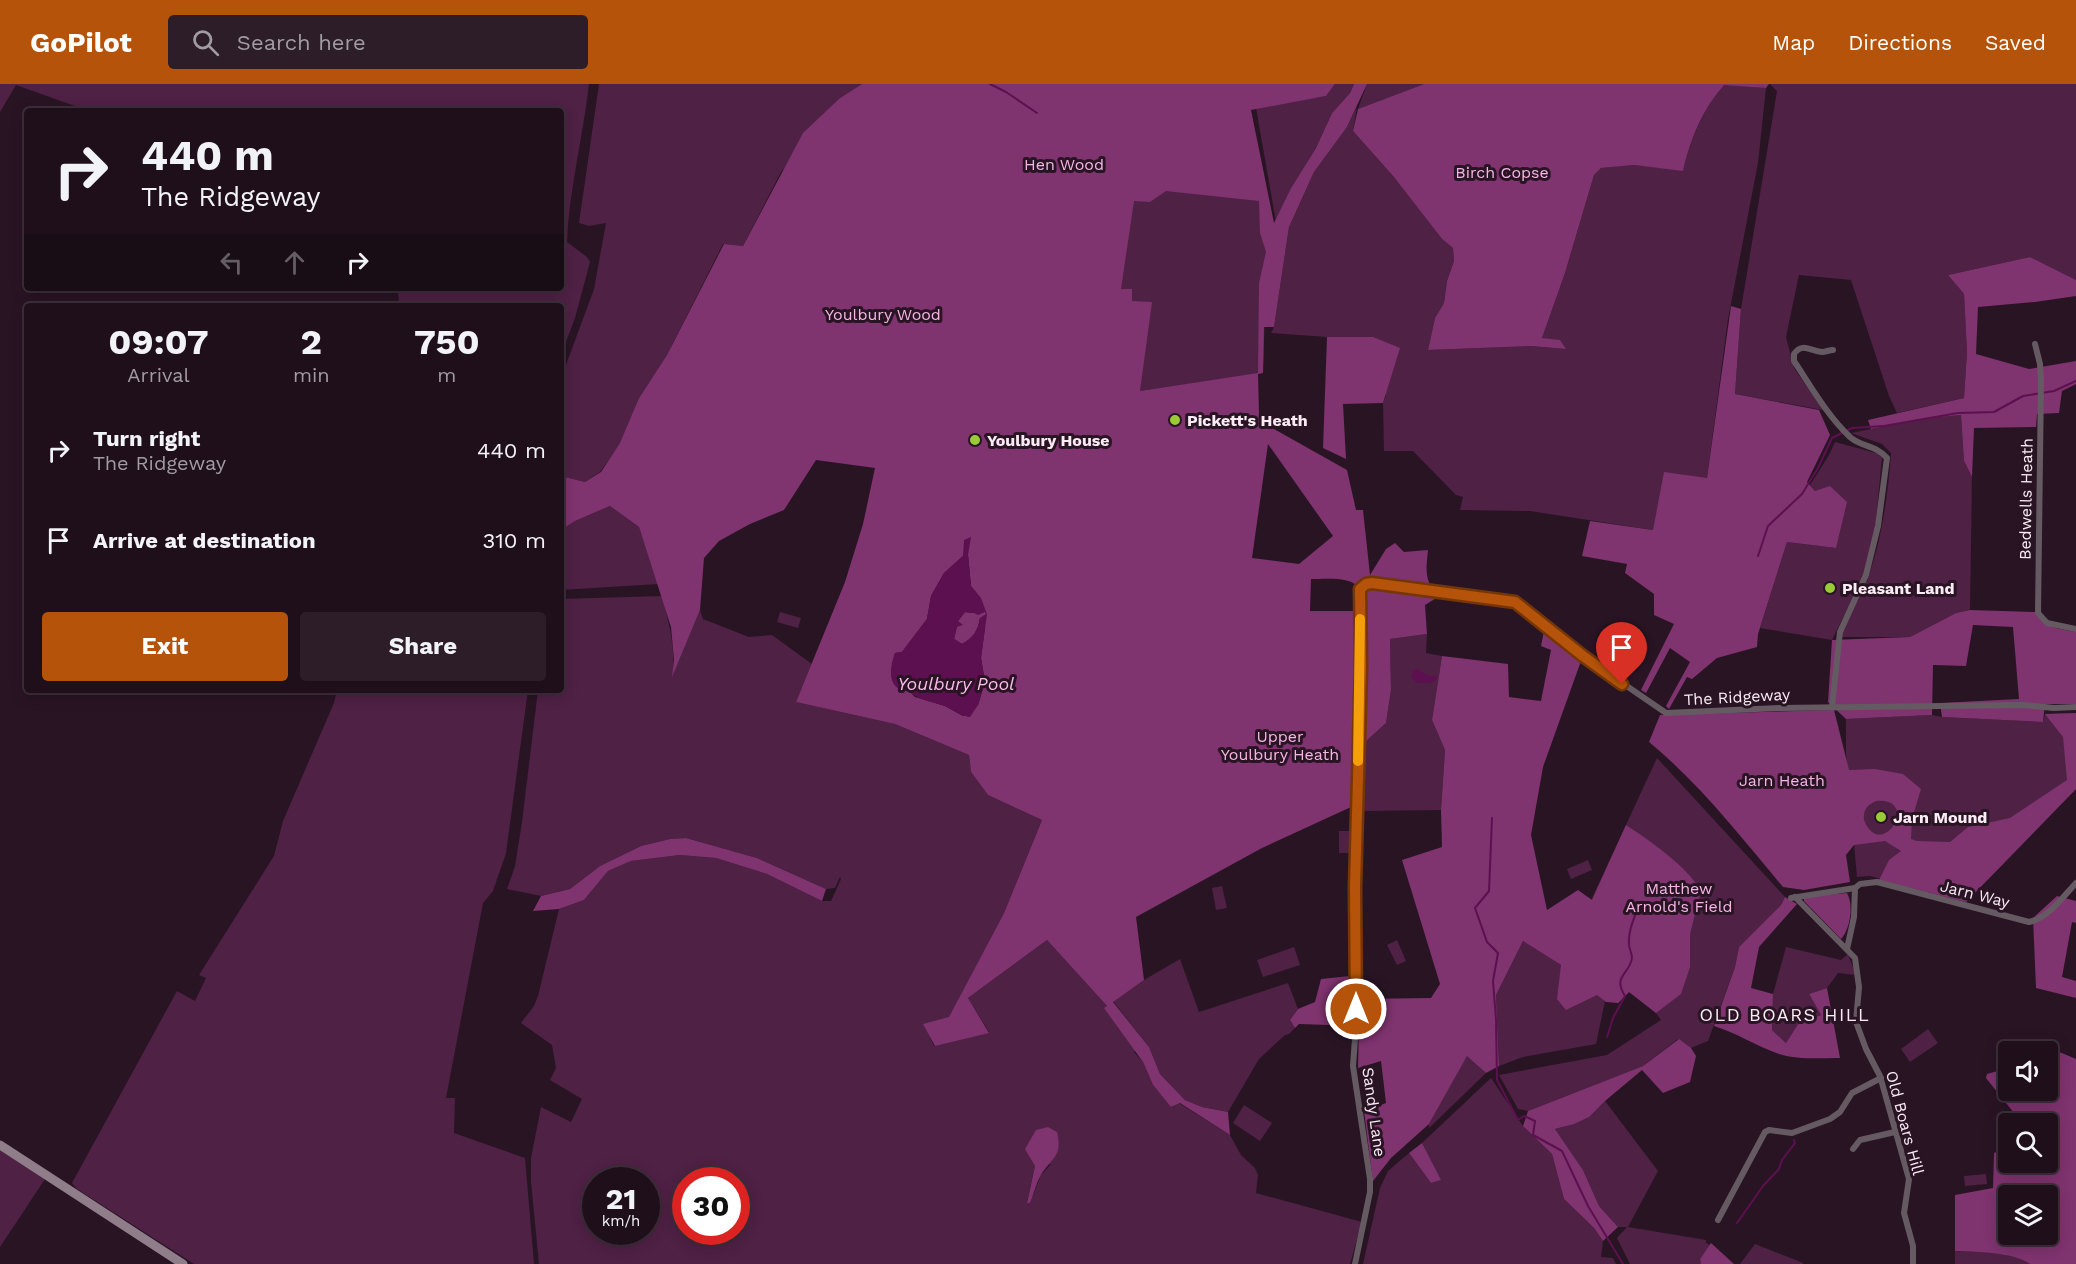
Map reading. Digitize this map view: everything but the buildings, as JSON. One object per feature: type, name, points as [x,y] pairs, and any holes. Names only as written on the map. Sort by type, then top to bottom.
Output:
[{"type":"main road","points":[[0,1145],[183,1264]]},
{"type":"street","name":"Bedwells Heath","points":[[2035,344],[2040,364],[2041,382],[2038,613],[2047,623],[2076,628]]},
{"type":"street","points":[[1832,707],[1840,632],[1866,576],[1878,526],[1887,458],[1880,451],[1853,440],[1832,419],[1794,361],[1794,354],[1798,348],[1804,347],[1822,352],[1833,350]]},
{"type":"street","name":"The Ridgeway","points":[[1366,584],[1515,602],[1583,656],[1666,713],[1832,707],[2023,705],[2054,708],[2076,707]]},
{"type":"street","name":"Sandy Lane","points":[[1354,1264],[1370,1192],[1353,1066],[1356,1025],[1355,887],[1361,667],[1360,589],[1366,584]]},
{"type":"street","name":"Jarn Way","points":[[1855,888],[1860,884],[1877,882],[2029,922],[2044,915],[2076,883]]},
{"type":"street","points":[[1855,888],[1854,917],[1847,949],[1793,898],[1855,888]]},
{"type":"street","name":"Old Boars Hill","points":[[1847,949],[1855,957],[1859,981],[1856,1022],[1866,1049],[1881,1078],[1894,1132],[1909,1179],[1904,1213],[1913,1246],[1913,1264]]},
{"type":"street","points":[[1718,1220],[1742,1179],[1759,1142],[1769,1130],[1792,1133],[1830,1119],[1840,1112],[1852,1093],[1881,1078]]},
{"type":"street","points":[[1853,1149],[1860,1140],[1894,1132]]},
{"type":"green space","points":[[0,84],[589,84],[570,203],[567,242],[587,257],[590,262],[575,318],[564,347],[564,303],[399,303],[398,291],[564,291],[564,108],[81,108],[16,85],[0,112]]},
{"type":"green space","points":[[599,84],[862,84],[840,98],[781,172],[743,246],[723,244],[667,355],[639,398],[621,443],[600,472],[585,482],[564,477],[564,374],[594,289],[606,223],[589,226],[579,223]]},
{"type":"green space","name":"Youlbury Wood","points":[[862,84],[1335,84],[1326,96],[1251,110],[1274,223],[1291,188],[1316,148],[1332,113],[1350,93],[1354,84],[1367,84],[1347,127],[1314,172],[1289,227],[1274,327],[1264,327],[1263,373],[1258,374],[1259,414],[1267,425],[1347,470],[1356,510],[1363,510],[1370,575],[1386,549],[1395,543],[1404,552],[1428,550],[1427,575],[1438,597],[1425,605],[1427,634],[1390,639],[1391,690],[1386,723],[1364,743],[1362,802],[1262,848],[1136,917],[1144,980],[1113,1002],[1149,1047],[1160,1074],[1185,1100],[1202,1107],[1228,1112],[1230,1135],[1180,1103],[1171,1107],[1153,1085],[1143,1062],[1104,1008],[1107,1006],[1047,940],[968,998],[989,1033],[935,1046],[923,1024],[949,1017],[1004,913],[1042,820],[988,795],[971,772],[969,755],[895,724],[796,702],[845,582],[863,524],[875,468],[816,460],[784,510],[750,524],[719,541],[704,558],[700,610],[672,677],[674,660],[671,627],[639,527],[610,506],[564,528],[564,477],[585,482],[601,472],[620,443],[639,398],[667,355],[724,244],[743,246],[803,133],[840,98]],"holes":[[[1166,191],[1259,201],[1260,233],[1266,252],[1259,283],[1258,373],[1140,391],[1152,302],[1132,301],[1132,289],[1121,289],[1134,201],[1150,202]],[[1268,444],[1333,536],[1299,564],[1252,558]],[[968,555],[971,586],[980,598],[974,613],[965,612],[958,621],[954,639],[962,644],[969,639],[978,627],[980,618],[985,627],[981,658],[985,682],[978,705],[963,716],[945,706],[915,697],[909,691],[897,687],[893,683],[892,666],[895,653],[902,652],[927,619],[931,596],[944,573],[963,556]],[[1311,579],[1343,580],[1354,583],[1358,587],[1356,611],[1310,611]]]},
{"type":"green space","name":"Hen Wood","points":[[1166,84],[1258,200],[1275,230],[1265,310],[1263,373],[1140,391],[975,179]]},
{"type":"green space","points":[[1335,84],[1354,84],[1350,93],[1332,113],[1316,148],[1291,188],[1276,222],[1256,108],[1326,96]]},
{"type":"green space","points":[[1367,84],[1424,84],[1358,109]]},
{"type":"green space","name":"Birch Copse","points":[[1424,84],[1769,84],[1766,88],[1724,85],[1709,104],[1698,125],[1683,171],[1634,165],[1601,168],[1594,175],[1565,273],[1542,338],[1560,340],[1566,349],[1531,346],[1428,350],[1435,318],[1444,303],[1447,281],[1454,261],[1453,248],[1442,239],[1393,176],[1353,131],[1358,109]]},
{"type":"green space","points":[[1724,84],[1766,88],[1758,163],[1728,319],[1707,478],[1653,530],[1530,511],[1460,510],[1463,497],[1456,495],[1413,451],[1384,451],[1383,403],[1386,396],[1373,337],[1327,337],[1271,333],[1274,327],[1289,227],[1314,172],[1347,127],[1357,107],[1353,131],[1393,176],[1442,239],[1453,248],[1454,261],[1447,281],[1444,303],[1435,318],[1428,350],[1531,346],[1565,349],[1542,338],[1565,273],[1594,175],[1601,168],[1634,165],[1683,170],[1699,125]]},
{"type":"green space","points":[[1770,84],[2076,84],[2076,280],[2030,257],[1948,275],[1964,294],[1967,352],[1964,398],[1897,413],[1889,396],[1851,280],[1799,275],[1786,337],[1794,368],[1823,410],[1735,394],[1741,309],[1777,91]]},
{"type":"green space","points":[[2030,257],[2076,280],[2076,296],[1978,307],[1976,354],[2029,369],[2076,361],[2076,384],[2062,391],[2059,413],[2037,414],[2036,427],[1974,428],[1972,477],[1964,461],[1961,415],[1920,419],[1871,429],[1868,420],[1964,398],[1967,352],[1964,294],[1948,275]]},
{"type":"green space","points":[[1731,306],[1741,309],[1735,394],[1819,410],[1830,435],[1807,482],[1815,491],[1830,486],[1847,502],[1836,548],[1787,542],[1758,634],[1757,647],[1717,658],[1692,679],[1687,677],[1669,709],[1666,706],[1690,662],[1670,648],[1646,693],[1641,690],[1674,624],[1654,615],[1654,594],[1625,573],[1627,564],[1582,556],[1590,521],[1653,530],[1664,472],[1707,478]]},
{"type":"green space","points":[[1327,337],[1373,337],[1400,348],[1383,403],[1343,404],[1346,459],[1323,448]]},
{"type":"green space","points":[[1961,415],[1964,461],[1972,477],[1970,610],[1956,613],[1910,637],[1841,637],[1868,578],[1877,548],[1886,500],[1891,453],[1882,444],[1851,433],[1920,419]]},
{"type":"green space","points":[[1835,442],[1876,453],[1882,457],[1875,531],[1864,575],[1832,640],[1760,628],[1787,542],[1836,548],[1815,491],[1810,485]]},
{"type":"green space","points":[[610,506],[639,527],[658,584],[564,590],[564,528]]},
{"type":"green space","points":[[662,596],[672,644],[673,673],[700,610],[703,619],[749,637],[772,635],[812,664],[796,702],[895,724],[969,755],[971,772],[988,795],[1042,820],[1004,913],[960,997],[972,1014],[928,1032],[934,1046],[989,1032],[968,998],[1047,940],[1107,1006],[1137,1049],[1134,1052],[1143,1062],[1153,1085],[1172,1107],[1179,1103],[1230,1135],[1241,1155],[1255,1168],[1258,1175],[1256,1193],[1362,1222],[1350,1264],[539,1264],[531,1182],[531,1158],[541,1107],[571,1122],[582,1099],[550,1080],[556,1068],[552,1045],[521,1023],[534,1006],[538,996],[559,909],[584,900],[608,871],[631,861],[680,855],[716,858],[767,874],[822,901],[831,901],[841,879],[840,877],[835,888],[826,889],[757,858],[686,838],[670,839],[641,846],[600,866],[570,889],[541,896],[507,889],[515,866],[538,693],[564,693],[564,599]],"holes":[[[1051,1164],[1041,1175],[1030,1203],[1027,1202],[1035,1166]]]},
{"type":"green space","points":[[1970,610],[2035,612],[2048,625],[2076,632],[2076,704],[2045,704],[2043,722],[1942,717],[1940,703],[2019,699],[2013,627],[1973,625],[1966,666],[1933,665],[1932,715],[1846,719],[1828,702],[1832,640],[1910,637],[1956,613]]},
{"type":"green space","points":[[780,612],[801,618],[798,628],[777,622]]},
{"type":"green space","points":[[1544,631],[1581,661],[1543,767],[1531,835],[1547,910],[1578,890],[1592,900],[1626,825],[1678,864],[1701,891],[1690,934],[1690,967],[1681,994],[1656,1013],[1629,992],[1618,1003],[1606,1002],[1597,995],[1566,1010],[1557,999],[1561,965],[1523,941],[1496,995],[1499,1066],[1486,1073],[1467,1056],[1429,1124],[1391,1158],[1373,1181],[1364,1111],[1386,1103],[1381,1061],[1358,1068],[1359,1026],[1299,1024],[1295,1028],[1290,1020],[1298,1009],[1315,1002],[1321,979],[1350,976],[1350,981],[1359,999],[1431,998],[1440,984],[1402,860],[1442,847],[1441,810],[1445,750],[1432,720],[1442,656],[1508,664],[1509,697],[1541,701],[1551,650],[1541,646]]},
{"type":"green space","points":[[1427,634],[1426,653],[1442,656],[1432,720],[1445,750],[1441,810],[1362,811],[1364,743],[1386,723],[1391,690],[1390,639]]},
{"type":"green space","points":[[336,693],[528,693],[506,853],[493,891],[483,903],[446,1098],[455,1098],[454,1133],[525,1158],[534,1264],[194,1264],[77,1189],[72,1183],[177,991],[195,1001],[206,978],[199,975],[274,856],[283,821]]},
{"type":"green space","name":"Jarn Heath","points":[[1834,710],[1849,770],[1875,769],[1903,774],[1921,789],[1912,819],[1911,839],[1917,841],[1950,842],[1968,827],[2010,818],[2067,780],[2063,737],[2045,714],[2076,713],[2076,789],[1966,902],[1879,880],[1889,860],[1901,851],[1885,841],[1854,845],[1846,855],[1850,882],[1804,890],[1783,887],[1703,793],[1649,742],[1660,715]],"holes":[[[1876,801],[1889,802],[1896,808],[1897,817],[1894,825],[1880,835],[1871,831],[1864,820],[1864,813],[1866,808]]]},
{"type":"green space","points":[[2076,713],[2076,789],[1966,902],[1870,876],[1857,877],[1846,754],[1846,719],[1932,715],[2043,722],[2045,714]]},
{"type":"green space","name":"Matthew Arnold's Field","points":[[1657,758],[1785,897],[1781,905],[1739,947],[1735,967],[1708,1041],[1691,1048],[1678,1039],[1643,1066],[1528,1111],[1518,1109],[1499,1075],[1607,1055],[1661,1020],[1656,1013],[1629,992],[1618,1003],[1605,1001],[1596,1044],[1523,1057],[1499,1066],[1496,995],[1523,941],[1561,965]]},
{"type":"green space","points":[[1339,831],[1349,831],[1349,853],[1339,853]]},
{"type":"green space","points":[[686,838],[757,858],[826,889],[822,901],[767,874],[716,858],[680,855],[631,861],[608,871],[584,900],[559,909],[533,911],[541,896],[570,889],[600,866],[641,846],[670,839]]},
{"type":"green space","points":[[1588,860],[1592,870],[1571,879],[1567,869]]},
{"type":"green space","points":[[1222,886],[1227,908],[1216,910],[1212,888]]},
{"type":"green space","points":[[1847,893],[1850,917],[1841,939],[1804,901],[1804,897]]},
{"type":"green space","points":[[2057,896],[2076,901],[2076,923],[2072,922],[2062,977],[2076,981],[2076,998],[2036,988],[2033,918]]},
{"type":"green space","points":[[1785,897],[1797,904],[1759,947],[1751,988],[1773,994],[1772,1030],[1786,1043],[1798,1024],[1821,1015],[1809,994],[1827,988],[1840,1058],[1786,1056],[1714,1026],[1735,967],[1739,947],[1781,905]]},
{"type":"green space","points":[[1397,940],[1406,961],[1397,965],[1387,945]]},
{"type":"green space","points":[[1294,947],[1300,965],[1263,977],[1257,960]]},
{"type":"green space","points":[[1786,947],[1841,960],[1848,954],[1856,975],[1838,973],[1827,988],[1809,994],[1821,1015],[1798,1024],[1786,1043],[1772,1030],[1773,994]]},
{"type":"green space","points":[[1180,959],[1199,1012],[1288,983],[1298,1009],[1290,1020],[1295,1028],[1259,1059],[1228,1112],[1202,1107],[1185,1100],[1160,1074],[1149,1047],[1113,1001]]},
{"type":"green space","points":[[1928,1029],[1938,1043],[1910,1062],[1901,1049]]},
{"type":"green space","points":[[1679,1039],[1691,1048],[1696,1056],[1690,1082],[1663,1093],[1642,1070],[1589,1117],[1555,1129],[1583,1170],[1599,1206],[1618,1227],[1603,1241],[1594,1228],[1564,1199],[1552,1154],[1523,1126],[1528,1111],[1643,1066]]},
{"type":"green space","points":[[2058,1051],[2076,1059],[2076,1264],[2030,1264],[2004,1255],[1955,1251],[1955,1195],[1993,1188],[1994,1153],[1998,1151],[1998,1173],[2058,1173],[2058,1113],[2014,1113],[2004,1101],[2058,1101]]},
{"type":"green space","points":[[1467,1055],[1486,1073],[1429,1128],[1429,1124]]},
{"type":"green space","points":[[1998,1071],[1998,1093],[1986,1078],[1987,1074]]},
{"type":"green space","points":[[1491,1078],[1523,1126],[1552,1154],[1564,1199],[1594,1228],[1603,1241],[1601,1257],[1613,1258],[1616,1264],[1363,1264],[1380,1188],[1388,1171],[1409,1153],[1431,1183],[1440,1180],[1422,1143]]},
{"type":"green space","points":[[1605,1101],[1658,1171],[1628,1227],[1706,1240],[1706,1243],[1710,1245],[1700,1259],[1701,1264],[1630,1264],[1617,1238],[1627,1227],[1618,1227],[1599,1206],[1583,1170],[1555,1129],[1583,1119]]},
{"type":"green space","points":[[1244,1105],[1272,1123],[1260,1141],[1233,1123]]},
{"type":"green space","points":[[1048,1127],[1057,1132],[1059,1147],[1039,1178],[1030,1203],[1027,1203],[1035,1166],[1025,1149],[1036,1130]]},
{"type":"green space","points":[[1422,1143],[1441,1180],[1431,1183],[1409,1153]]},
{"type":"green space","points":[[0,1150],[45,1179],[0,1247]]},
{"type":"green space","points":[[1986,1174],[1987,1184],[1965,1186],[1964,1176]]},
{"type":"green space","points":[[1711,1243],[1734,1264],[1701,1264],[1700,1259]]},
{"type":"green space","points":[[1755,1244],[1803,1263],[1803,1264],[1740,1264]]},
{"type":"green space","points":[[1955,1251],[2004,1255],[2030,1264],[1955,1264]]},
{"type":"water","name":"Youlbury Pool","points":[[971,537],[968,555],[971,586],[981,598],[987,614],[981,658],[985,682],[978,705],[970,717],[902,690],[893,683],[891,672],[895,653],[902,652],[927,619],[931,596],[944,573],[963,556],[964,540]],"holes":[[[965,612],[978,615],[985,612],[986,614],[980,618],[974,634],[962,644],[954,639],[957,627],[963,625],[958,621]]]},
{"type":"water","points":[[1417,669],[1429,676],[1437,676],[1437,678],[1428,683],[1417,683],[1411,677],[1413,670]]},
{"type":"waterway","points":[[990,84],[1037,113]]},
{"type":"waterway","points":[[1758,556],[1768,526],[1802,494],[1818,468],[1832,438],[1852,428],[1884,426],[1958,413],[1994,412],[2023,396],[2054,391],[2076,381]]},
{"type":"waterway","points":[[1492,818],[1489,891],[1475,908],[1487,942],[1498,953],[1493,981],[1497,1080],[1518,1120],[1524,1116],[1535,1121],[1533,1135],[1562,1151],[1588,1206],[1623,1264]]},
{"type":"waterway","points":[[1607,1037],[1613,1018],[1625,996],[1620,984],[1631,963],[1629,934],[1638,907]]},
{"type":"waterway","points":[[1737,1223],[1763,1186],[1779,1169],[1782,1160],[1795,1143],[1794,1140]]},
{"type":"slow traffic","points":[[1358,761],[1360,619]]},
{"type":"place","name":"Pickett's Heath","points":[[1175,420]]},
{"type":"place","name":"Youlbury House","points":[[975,440]]},
{"type":"place","name":"Pleasant Land","points":[[1830,588]]},
{"type":"place","name":"Jarn Mound","points":[[1881,817]]},
{"type":"district","name":"OLD BOARS HILL","points":[[1785,1014]]},
{"type":"route","points":[[1356,1009],[1355,887],[1361,667],[1360,589],[1372,583],[1515,602],[1622,684]]},
{"type":"park label","name":"Upper Youlbury Heath","points":[[1280,745]]}]
